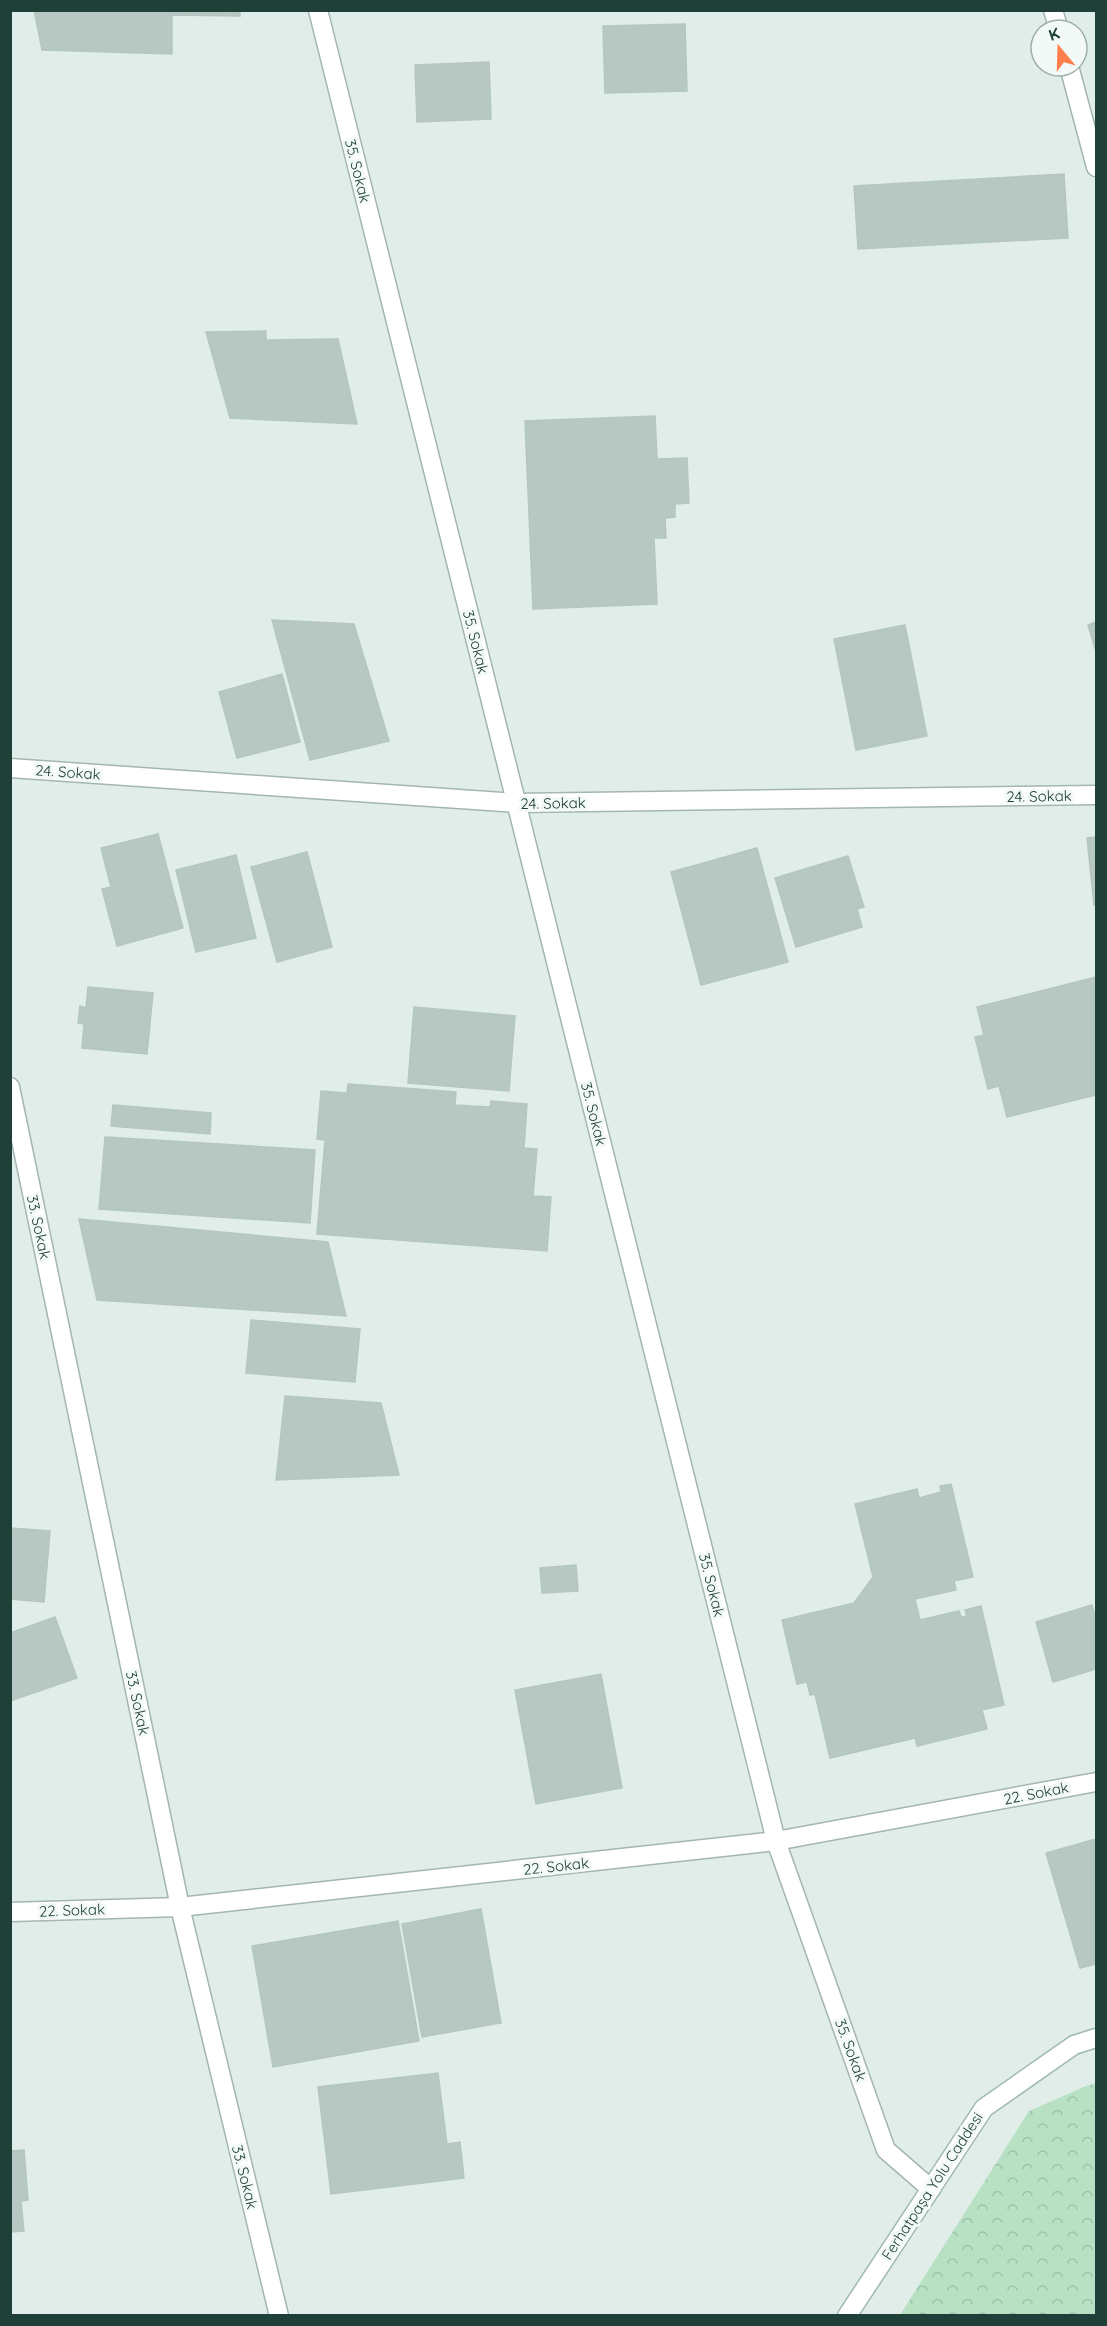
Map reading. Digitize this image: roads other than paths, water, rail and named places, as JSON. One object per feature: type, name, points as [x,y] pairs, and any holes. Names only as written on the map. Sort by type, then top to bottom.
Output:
[{"type":"street","name":"35. Sokak","points":[[318,10],[776,1841],[886,2150],[931,2188]]},
{"type":"street","points":[[1072,78],[1096,167]]},
{"type":"street","name":"24. Sokak","points":[[10,768],[516,803],[1096,795]]},
{"type":"street","name":"33. Sokak","points":[[10,1087],[180,1907],[279,2316]]},
{"type":"street","name":"22. Sokak","points":[[10,1912],[180,1907],[776,1841],[1096,1782]]},
{"type":"street","name":"Ferhatpaşa Yolu Caddesi","points":[[847,2316],[984,2108],[1074,2045],[1096,2038]]}]
